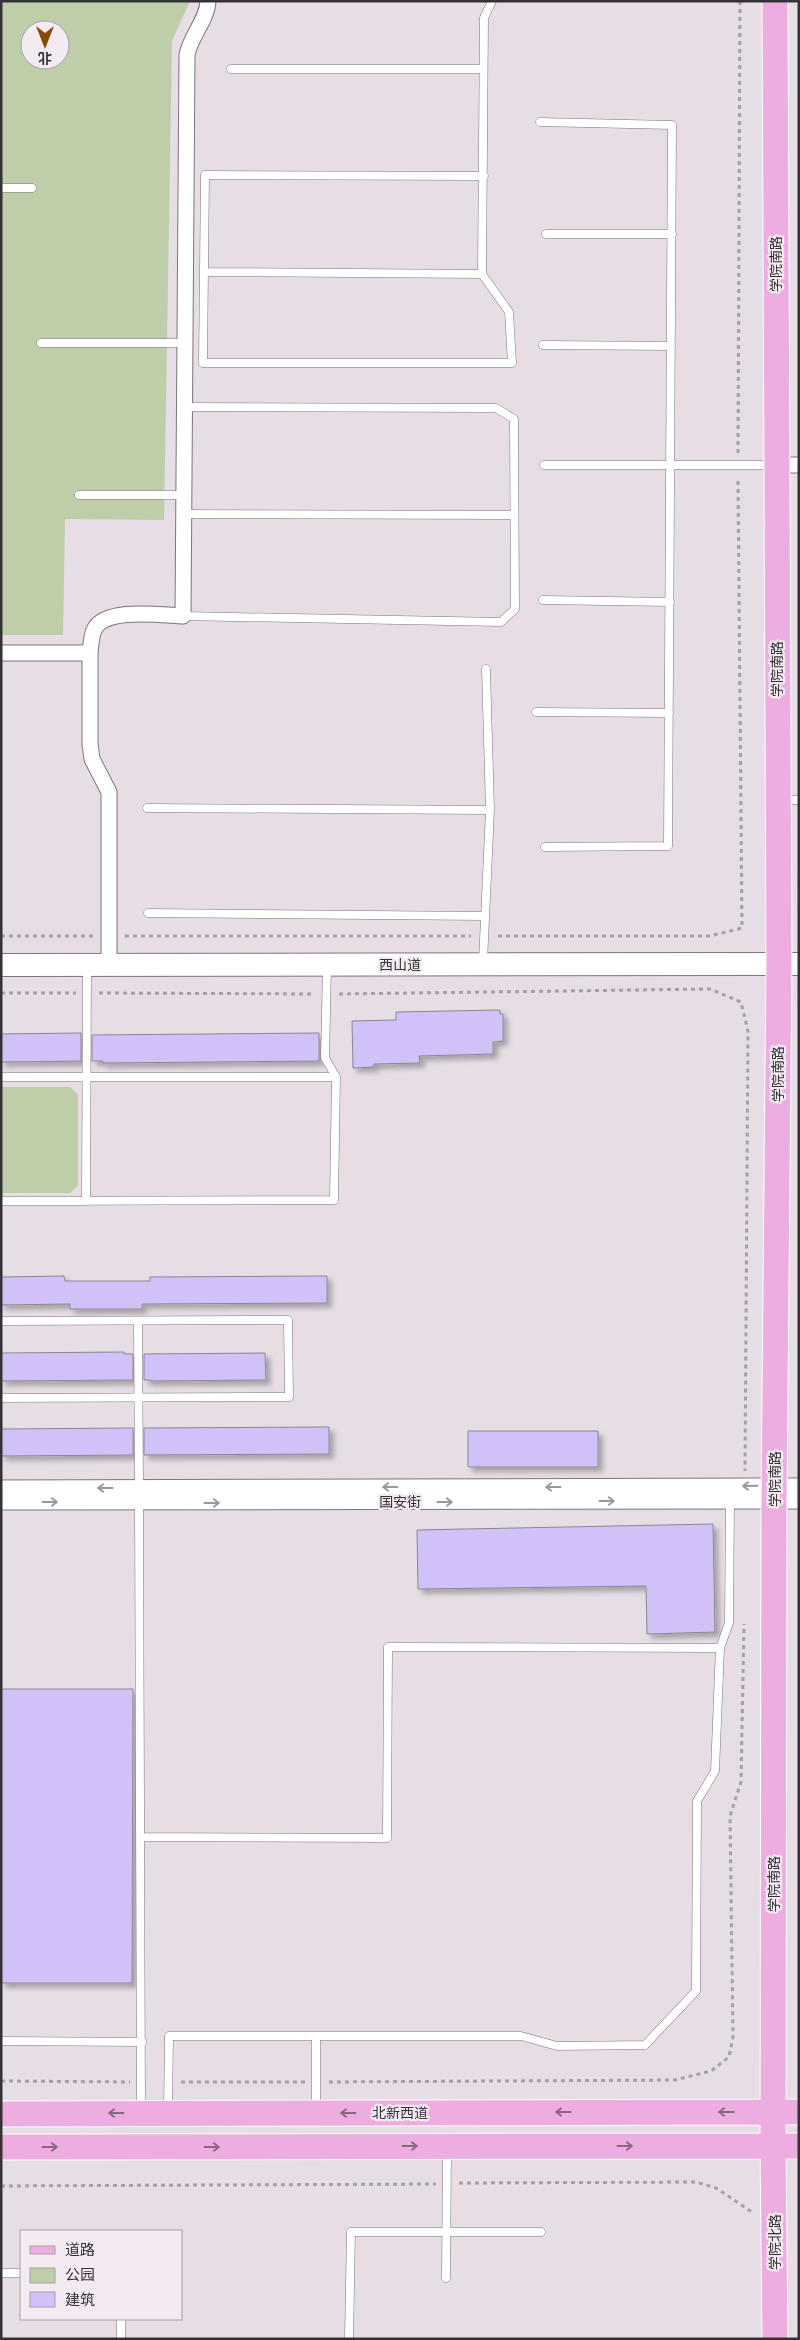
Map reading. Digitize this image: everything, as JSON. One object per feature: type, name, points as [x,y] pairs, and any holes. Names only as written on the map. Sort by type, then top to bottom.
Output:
[{"type":"main road","name":"学院南路","points":[[773,2146],[787,2112],[782,1491],[789,964],[787,465],[775,1]]},
{"type":"main road","name":"北新西道","points":[[1,2114],[787,2112]]},
{"type":"main road","name":"学院北路","points":[[773,2146],[775,2339]]},
{"type":"main road","points":[[1,2147],[799,2146]]},
{"type":"street","points":[[98,965],[109,936],[109,792],[92,759],[90,744],[90,653],[94,628],[104,619],[117,615],[183,616],[187,55],[189,45],[204,17],[208,1]]},
{"type":"street","points":[[1,653],[90,653]]},
{"type":"street","name":"西山道","points":[[1,965],[789,964]]},
{"type":"street","name":"国安街","points":[[1,1488],[139,1495],[730,1500],[782,1491]]},
{"type":"street","name":"国安街","points":[[1,1502],[139,1495],[782,1491],[799,1501]]},
{"type":"lane","points":[[484,176],[205,175],[203,363],[512,363],[510,312],[482,274],[484,176],[482,69],[484,18],[492,1]]},
{"type":"lane","points":[[231,69],[482,69]]},
{"type":"lane","points":[[540,122],[672,125],[668,846],[545,847]]},
{"type":"lane","points":[[1,188],[32,188]]},
{"type":"lane","points":[[546,234],[672,234]]},
{"type":"lane","points":[[204,272],[482,274]]},
{"type":"lane","points":[[41,343],[184,343]]},
{"type":"lane","points":[[543,345],[671,346]]},
{"type":"lane","points":[[183,616],[501,622],[515,609],[514,419],[496,408],[184,407]]},
{"type":"lane","points":[[544,465],[787,465]]},
{"type":"lane","points":[[79,495],[183,495]]},
{"type":"lane","points":[[183,514],[514,515]]},
{"type":"lane","points":[[543,600],[670,602]]},
{"type":"lane","points":[[483,964],[490,810],[486,669]]},
{"type":"lane","points":[[536,712],[669,713]]},
{"type":"lane","points":[[147,808],[490,810]]},
{"type":"lane","points":[[148,913],[485,916]]},
{"type":"lane","points":[[86,1201],[88,993],[98,965]]},
{"type":"lane","points":[[1,1201],[334,1200],[336,1077],[324,1058],[327,965]]},
{"type":"lane","points":[[1,1077],[336,1077]]},
{"type":"lane","points":[[1,1321],[288,1320],[289,1397],[1,1398]]},
{"type":"lane","points":[[138,1321],[141,2113]]},
{"type":"lane","points":[[168,2113],[169,2036],[521,2036],[557,2046],[645,2045],[696,1991],[697,1801],[715,1771],[720,1648],[729,1623],[730,1500]]},
{"type":"lane","points":[[141,1837],[387,1838],[388,1647],[720,1648]]},
{"type":"lane","points":[[316,2036],[316,2114]]},
{"type":"lane","points":[[1,2041],[142,2042]]},
{"type":"lane","points":[[446,2278],[447,2146]]},
{"type":"lane","points":[[349,2339],[350,2232],[541,2232]]},
{"type":"lane","points":[[1,2273],[20,2273]]},
{"type":"lane","points":[[121,2320],[121,2339]]},
{"type":"path","points":[[1,936],[710,936],[742,928]]},
{"type":"path","points":[[1,993],[325,994],[710,989],[741,1002]]},
{"type":"path","points":[[168,2082],[675,2080]]},
{"type":"path","points":[[1,2081],[142,2082]]},
{"type":"path","points":[[1,2186],[696,2182],[716,2188],[728,2198]]},
{"type":"green space","points":[[1,1],[190,1],[172,41],[164,520],[65,519],[63,635],[1,635]]},
{"type":"green space","points":[[1,1087],[70,1087],[78,1095],[78,1185],[70,1193],[1,1193]]},
{"type":"building","points":[[500,1010],[500,1014],[503,1014],[503,1041],[493,1042],[493,1054],[419,1056],[420,1063],[374,1064],[374,1067],[353,1068],[352,1021],[396,1020],[396,1012]]},
{"type":"building","points":[[81,1033],[81,1061],[1,1062],[1,1034]]},
{"type":"building","points":[[319,1033],[319,1061],[103,1063],[103,1061],[92,1061],[92,1035]]},
{"type":"building","points":[[64,1276],[65,1281],[150,1281],[150,1277],[327,1276],[327,1303],[142,1304],[142,1309],[70,1309],[70,1304],[1,1305],[1,1277]]},
{"type":"building","points":[[124,1352],[124,1354],[133,1354],[133,1380],[1,1381],[1,1353]]},
{"type":"building","points":[[265,1353],[266,1380],[144,1380],[144,1354]]},
{"type":"building","points":[[329,1427],[329,1454],[144,1455],[144,1428]]},
{"type":"building","points":[[133,1428],[133,1455],[1,1456],[1,1429]]},
{"type":"building","points":[[468,1431],[598,1431],[598,1467],[468,1467]]},
{"type":"building","points":[[713,1524],[715,1632],[647,1634],[646,1586],[418,1589],[417,1530]]},
{"type":"building","points":[[1,1689],[133,1689],[132,1983],[1,1983]]}]
